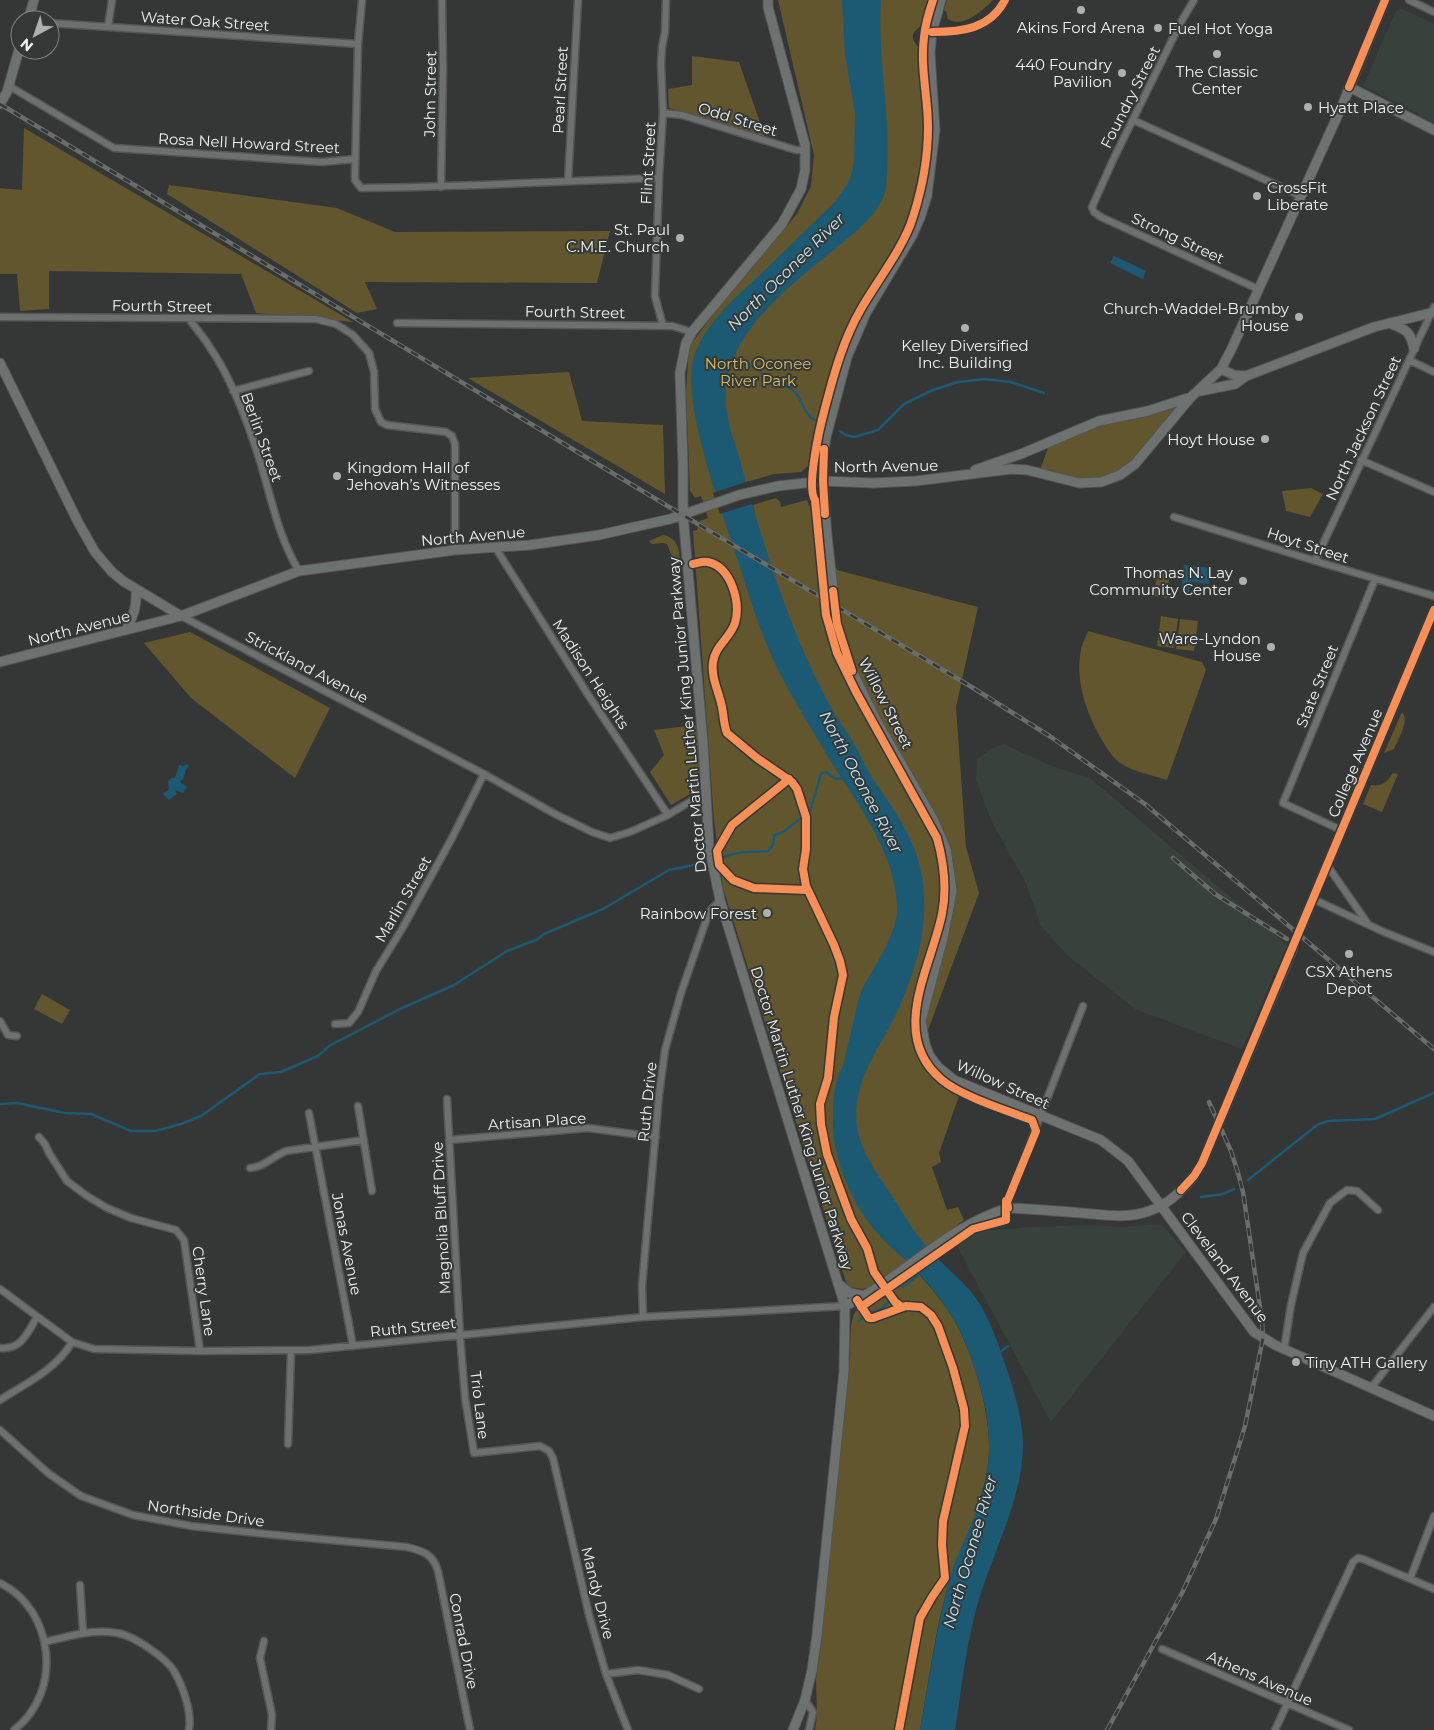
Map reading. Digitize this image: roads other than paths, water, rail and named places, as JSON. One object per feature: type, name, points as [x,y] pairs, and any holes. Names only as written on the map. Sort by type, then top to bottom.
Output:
[{"type":"street","points":[[108,27],[112,0]]},
{"type":"street","points":[[355,159],[358,44],[362,0]]},
{"type":"street","name":"John Street","points":[[441,187],[442,0]]},
{"type":"street","name":"Pearl Street","points":[[568,180],[578,0]]},
{"type":"street","name":"Flint Street","points":[[663,326],[655,296],[663,113],[661,64],[666,0]]},
{"type":"street","name":"Doctor Martin Luther King Junior Parkway","points":[[768,0],[768,7],[805,150],[805,170],[801,189],[782,224],[692,332],[686,343],[680,373],[683,514],[709,846],[720,900],[845,1306],[844,1371],[817,1635],[805,1700],[792,1730]]},
{"type":"street","name":"Willow Street","points":[[941,0],[932,32],[930,53],[935,130],[927,196],[912,236],[866,313],[847,357],[826,437],[823,457],[823,481],[837,624],[853,673],[933,820],[946,849],[952,891],[943,938],[922,1021],[925,1044],[938,1067],[954,1080],[1101,1140],[1113,1148],[1128,1161],[1161,1205]]},
{"type":"street","points":[[932,32],[957,32],[975,28],[992,17],[1005,0]]},
{"type":"street","name":"Foundry Street","points":[[1092,207],[1181,22],[1194,0]]},
{"type":"street","name":"North Avenue","points":[[0,662],[181,616],[299,570],[455,550],[539,544],[599,535],[683,514],[739,495],[778,486],[823,481],[873,483],[924,481],[1011,469],[1027,470],[1078,483],[1101,482],[1120,475],[1135,464],[1194,394],[1221,369],[1232,350],[1349,87],[1385,0]]},
{"type":"street","points":[[1409,0],[1434,12]]},
{"type":"street","name":"Water Oak Street","points":[[60,24],[358,44]]},
{"type":"street","points":[[0,104],[8,89],[16,60]]},
{"type":"street","points":[[1349,87],[1434,130]]},
{"type":"street","name":"Rosa Nell Howard Street","points":[[8,89],[114,148],[322,162],[355,159],[355,180],[361,188],[441,187],[568,180],[659,178]]},
{"type":"street","name":"Odd Street","points":[[663,113],[682,115],[796,150],[805,150]]},
{"type":"street","points":[[1133,120],[1301,196]]},
{"type":"street","name":"Strong Street","points":[[1092,207],[1094,212],[1101,217],[1258,289]]},
{"type":"street","points":[[1194,394],[1235,384],[1246,376],[1315,349],[1388,323],[1433,310]]},
{"type":"street","name":"North Jackson Street","points":[[1315,561],[1433,310]]},
{"type":"street","name":"Fourth Street","points":[[0,317],[316,320],[336,324],[350,333],[369,354],[374,372],[375,409],[382,422],[387,425],[446,432],[452,436],[455,444],[455,550]]},
{"type":"street","name":"Berlin Street","points":[[188,318],[210,347],[233,392],[258,456],[284,541],[290,557],[299,570]]},
{"type":"street","name":"Fourth Street","points":[[398,323],[672,326],[692,332]]},
{"type":"street","points":[[1388,323],[1401,328],[1409,334],[1412,338],[1414,349]]},
{"type":"street","points":[[1409,360],[1434,372]]},
{"type":"street","name":"Strickland Avenue","points":[[0,363],[87,541],[112,572],[136,589],[181,616],[592,832],[610,838],[630,832],[668,815],[706,792]]},
{"type":"street","points":[[1221,369],[1234,376],[1246,376]]},
{"type":"street","points":[[233,392],[309,371]]},
{"type":"street","name":"North Avenue","points":[[956,477],[1021,454],[1099,421],[1148,411],[1194,394]]},
{"type":"street","points":[[1361,460],[1434,492]]},
{"type":"street","name":"Hoyt Street","points":[[1174,517],[1434,596]]},
{"type":"street","name":"Madison Heights","points":[[495,547],[668,815]]},
{"type":"street","name":"State Street","points":[[1342,830],[1283,803],[1375,579]]},
{"type":"street","points":[[126,630],[134,615],[137,604],[136,589]]},
{"type":"street","name":"College Avenue","points":[[1301,927],[1434,610]]},
{"type":"street","name":"Marlin Street","points":[[335,1024],[349,1023],[358,1012],[376,971],[402,929],[484,774]]},
{"type":"street","points":[[1327,865],[1369,926]]},
{"type":"street","points":[[1313,899],[1369,926],[1434,952]]},
{"type":"street","name":"Ruth Drive","points":[[644,1317],[642,1286],[659,1095],[665,1050],[681,993],[709,912],[720,900]]},
{"type":"street","points":[[845,1306],[877,1289],[946,1239],[991,1213],[1008,1208],[1116,1215],[1138,1214],[1150,1211],[1161,1205],[1182,1190],[1202,1164],[1293,948]]},
{"type":"street","points":[[1008,1208],[1007,1202],[1083,1006]]},
{"type":"street","points":[[0,1021],[8,1035],[17,1036]]},
{"type":"street","name":"Magnolia Bluff Drive","points":[[447,1099],[460,1335]]},
{"type":"street","points":[[358,1106],[372,1191]]},
{"type":"street","name":"Jonas Avenue","points":[[309,1112],[353,1346]]},
{"type":"street","name":"Artisan Place","points":[[449,1140],[588,1128],[656,1137]]},
{"type":"street","name":"Cherry Lane","points":[[39,1138],[45,1144],[48,1153],[67,1181],[87,1196],[107,1208],[130,1218],[176,1230],[184,1240],[200,1351]]},
{"type":"street","points":[[250,1168],[259,1167],[276,1155],[286,1152],[364,1140]]},
{"type":"street","points":[[1284,1350],[1291,1305],[1303,1253],[1330,1202],[1347,1190],[1357,1191],[1378,1210]]},
{"type":"street","name":"Cleveland Avenue","points":[[1161,1205],[1254,1332],[1284,1350],[1434,1416]]},
{"type":"street","points":[[838,1284],[850,1293],[866,1296]]},
{"type":"street","name":"Ruth Street","points":[[0,1290],[72,1342],[94,1348],[200,1351],[291,1351],[644,1317],[706,1312],[834,1308],[845,1306]]},
{"type":"street","points":[[1371,1388],[1434,1306]]},
{"type":"street","points":[[0,1348],[9,1349],[20,1343],[37,1317]]},
{"type":"street","name":"Trio Lane","points":[[460,1335],[465,1398],[474,1453],[540,1446],[549,1451],[553,1458]]},
{"type":"street","points":[[0,1400],[43,1373],[68,1350],[72,1342]]},
{"type":"street","points":[[288,1444],[291,1351]]},
{"type":"street","name":"Northside Drive","points":[[0,1430],[48,1473],[81,1496],[133,1515],[191,1526],[407,1547],[426,1552],[432,1557]]},
{"type":"street","name":"Mandy Drive","points":[[553,1458],[589,1615],[606,1674],[628,1730]]},
{"type":"street","points":[[1410,1579],[1434,1516]]},
{"type":"street","name":"Conrad Drive","points":[[432,1557],[438,1571],[470,1730]]},
{"type":"street","points":[[1275,1730],[1351,1564],[1358,1558],[1363,1559],[1434,1589]]},
{"type":"street","points":[[0,1583],[22,1599],[37,1619],[45,1642],[48,1659],[46,1677],[38,1702],[22,1724],[14,1730]]},
{"type":"street","points":[[80,1586],[83,1632]]},
{"type":"street","points":[[45,1642],[83,1632],[119,1633],[144,1644],[173,1670],[184,1695],[190,1724],[189,1730]]},
{"type":"street","points":[[264,1641],[260,1658],[272,1715],[271,1730]]},
{"type":"street","name":"Athens Avenue","points":[[1162,1649],[1349,1730]]},
{"type":"street","points":[[606,1674],[638,1670],[668,1675],[699,1689]]},
{"type":"street","points":[[805,1700],[812,1712],[809,1730]]},
{"type":"water","name":"North Oconee River","points":[[842,0],[881,0],[881,43],[888,150],[885,193],[878,207],[868,220],[779,297],[746,336],[734,357],[727,381],[726,406],[731,431],[761,533],[793,626],[819,685],[834,713],[907,833],[916,853],[922,876],[924,921],[915,965],[899,1007],[870,1063],[860,1087],[856,1113],[859,1136],[872,1166],[915,1232],[934,1255],[970,1290],[985,1313],[997,1340],[1009,1376],[1021,1423],[1023,1442],[1022,1464],[1018,1486],[974,1617],[955,1730],[920,1730],[944,1600],[955,1564],[976,1511],[985,1480],[989,1449],[988,1422],[974,1368],[955,1321],[927,1282],[882,1238],[860,1209],[845,1179],[833,1132],[833,1104],[836,1084],[843,1066],[859,997],[885,948],[894,926],[897,916],[895,888],[885,854],[877,837],[787,687],[765,640],[704,454],[692,396],[691,372],[695,353],[716,318],[835,202],[848,183],[854,160],[855,113],[845,56]]},
{"type":"water","points":[[1114,256],[1146,271],[1143,279],[1110,263]]},
{"type":"water","points":[[1184,565],[1210,568],[1209,584],[1191,582],[1189,592],[1181,591]]},
{"type":"water","points":[[187,764],[189,767],[186,769],[183,780],[180,782],[187,787],[183,793],[175,790],[177,794],[169,800],[163,794],[169,789],[168,781],[175,778],[179,765],[184,766]]},
{"type":"waterway","points":[[729,358],[759,370],[769,383],[790,388],[796,394],[808,414],[816,421],[820,420]]},
{"type":"waterway","points":[[840,431],[854,437],[878,430],[904,404],[933,390],[958,382],[985,379],[1011,382],[1044,393]]},
{"type":"waterway","name":"North Oconee River","points":[[721,858],[738,853],[768,851],[773,845],[774,835],[783,832],[810,811],[821,774],[826,772],[836,779],[843,778]]},
{"type":"waterway","points":[[0,1104],[17,1103],[65,1113],[91,1114],[131,1131],[155,1131],[181,1124],[201,1116],[260,1074],[281,1072],[318,1056],[329,1046],[400,1009],[454,985],[507,951],[603,909],[669,870],[704,863]]},
{"type":"waterway","points":[[1248,1180],[1317,1125],[1328,1121],[1375,1119],[1434,1093]]},
{"type":"waterway","points":[[1201,1197],[1223,1194],[1234,1189]]},
{"type":"waterway","points":[[903,1287],[922,1272]]},
{"type":"waterway","points":[[868,1314],[879,1310],[889,1302]]},
{"type":"waterway","points":[[859,1321],[865,1315]]},
{"type":"waterway","points":[[999,1353],[1008,1346]]},
{"type":"tunnel","points":[[1293,948],[1301,927]]},
{"type":"railway","points":[[0,104],[970,686],[1051,737],[1145,804],[1434,1049]]},
{"type":"railway","points":[[1173,858],[1215,894],[1287,939]]},
{"type":"railway","points":[[1107,1730],[1182,1593],[1216,1519],[1245,1426],[1263,1338],[1243,1192],[1231,1151],[1209,1102]]},
{"type":"place","name":"Akins Ford Arena","points":[[1081,10]]},
{"type":"place","name":"Fuel Hot Yoga","points":[[1158,28]]},
{"type":"place","name":"The Classic Center","points":[[1217,54]]},
{"type":"place","name":"440 Foundry Pavilion","points":[[1122,73]]},
{"type":"place","name":"Hyatt Place","points":[[1308,107]]},
{"type":"place","name":"CrossFit Liberate","points":[[1257,196]]},
{"type":"place","name":"St. Paul C.M.E. Church","points":[[680,238]]},
{"type":"place","name":"Church-Waddel-Brumby House","points":[[1299,317]]},
{"type":"place","name":"Kelley Diversified Inc. Building","points":[[965,328]]},
{"type":"place","name":"Hoyt House","points":[[1265,439]]},
{"type":"place","name":"Kingdom Hall of Jehovah’s Witnesses","points":[[337,476]]},
{"type":"place","name":"Thomas N. Lay Community Center","points":[[1243,581]]},
{"type":"place","name":"Ware-Lyndon House","points":[[1271,647]]},
{"type":"place","name":"Rainbow Forest","points":[[767,913]]},
{"type":"place","name":"CSX Athens Depot","points":[[1349,954]]},
{"type":"place","name":"Tiny ATH Gallery","points":[[1296,1362]]},
{"type":"park label","name":"North Oconee River Park","points":[[758,372]]}]
